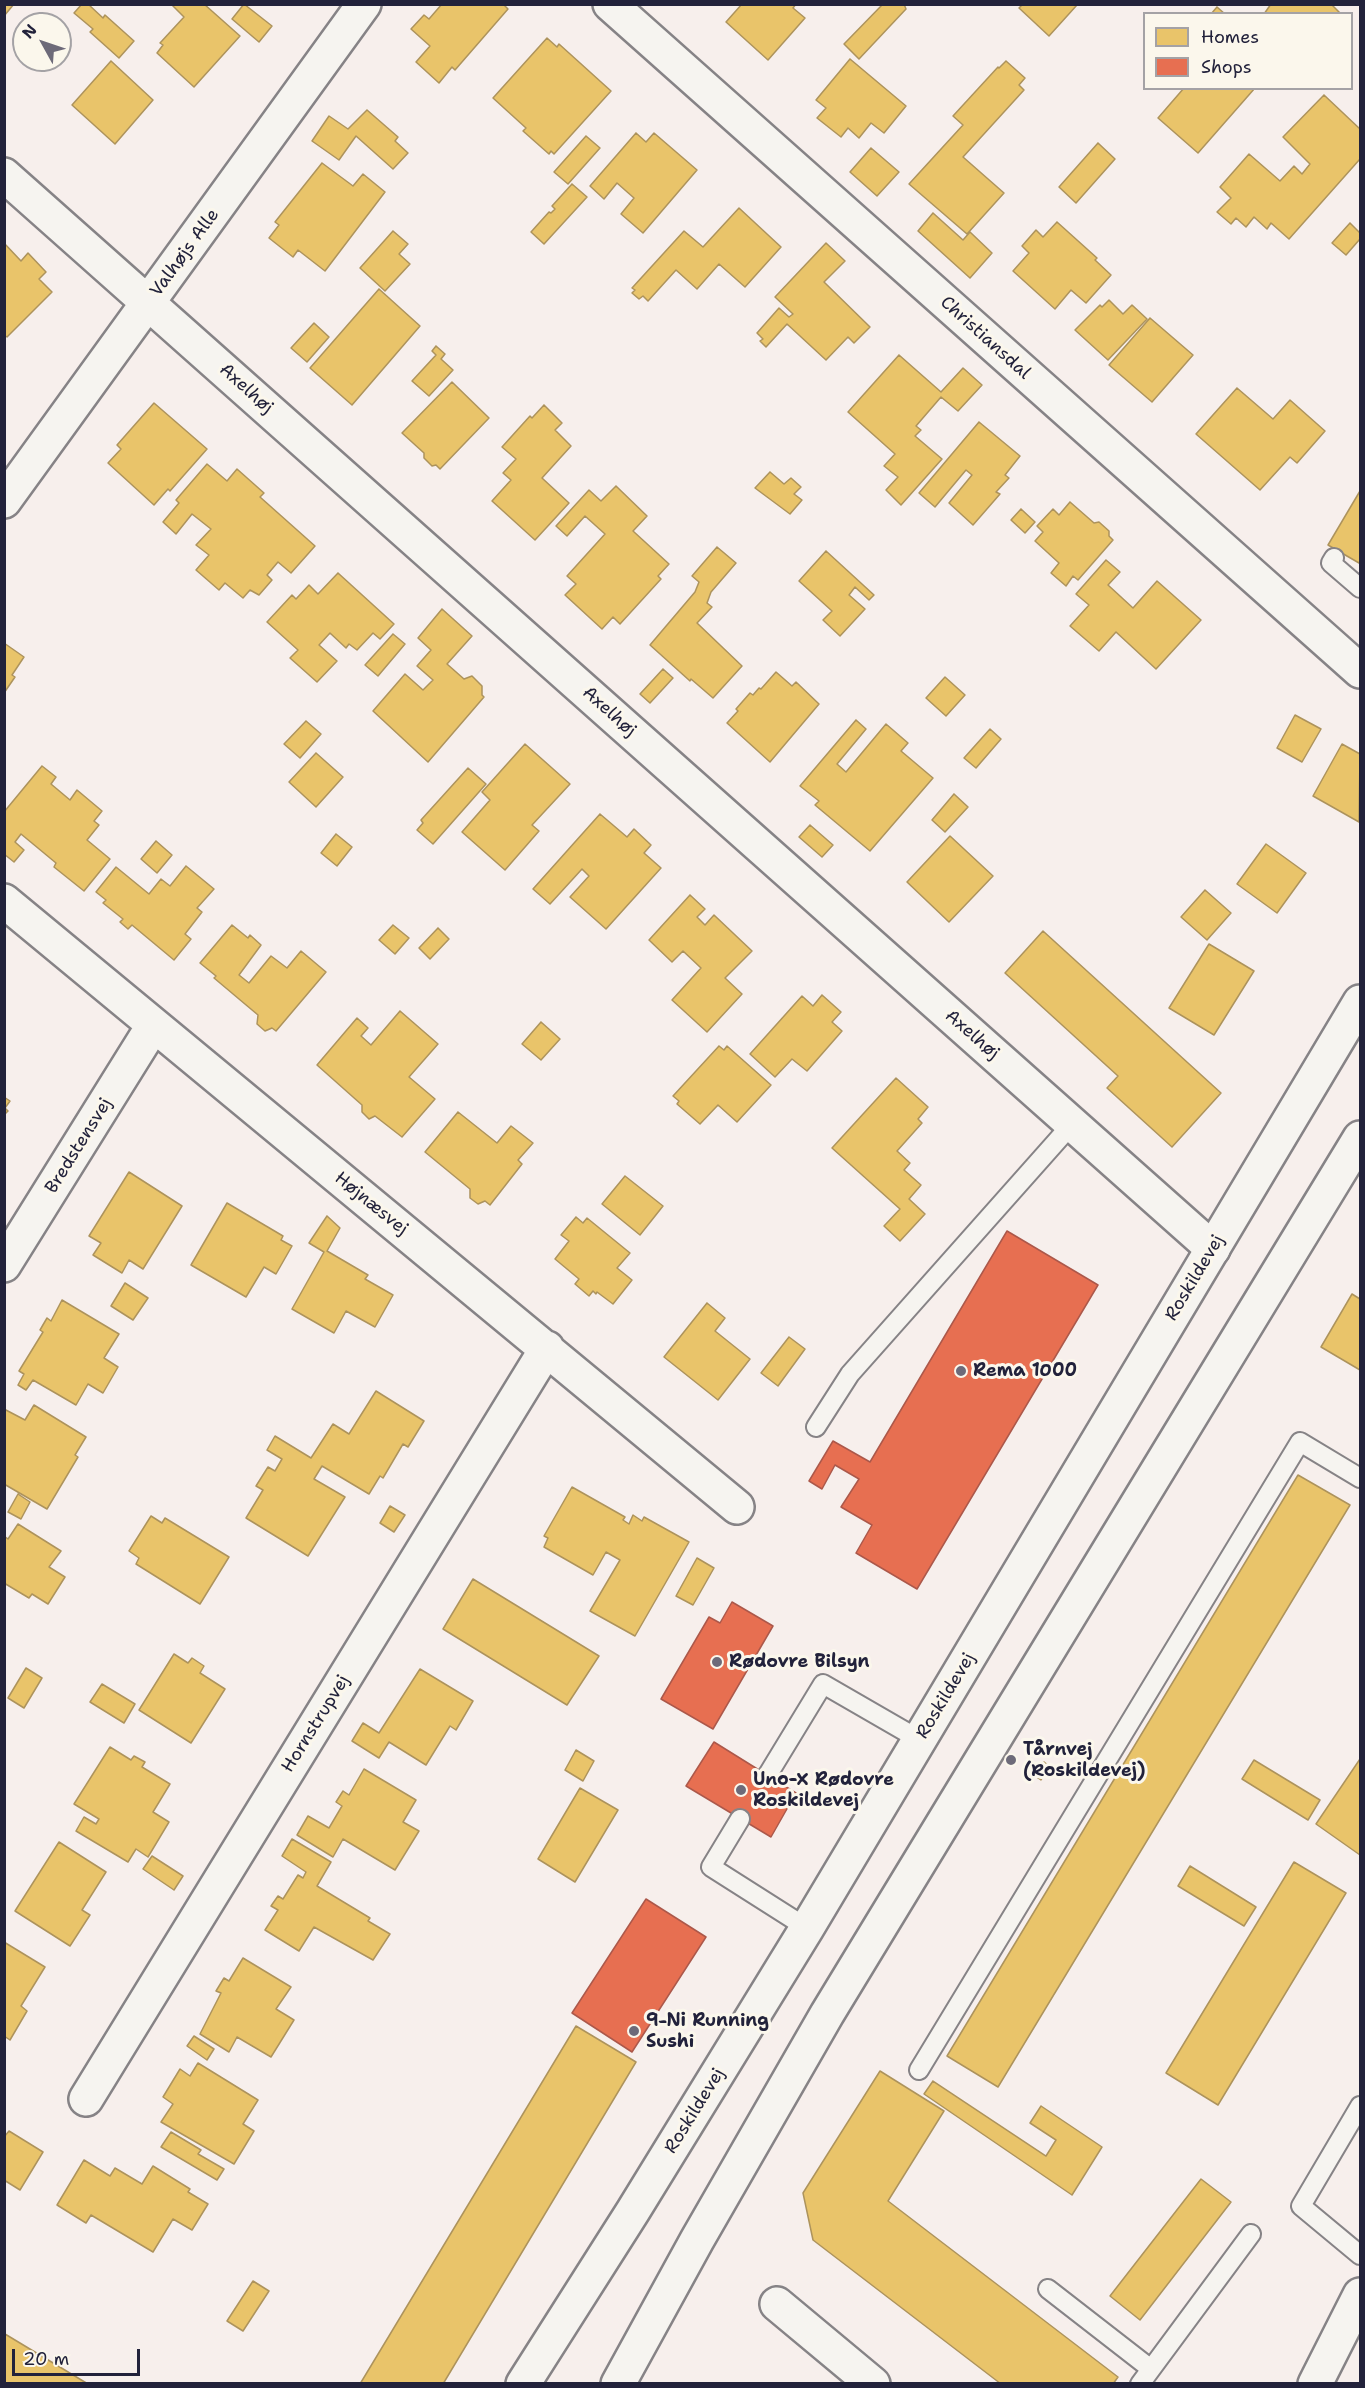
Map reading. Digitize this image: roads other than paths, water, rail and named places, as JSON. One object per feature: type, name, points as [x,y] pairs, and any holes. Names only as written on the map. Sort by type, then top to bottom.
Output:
[{"type":"street","name":"Valhøjs Alle","points":[[4,501],[364,4]]},
{"type":"street","name":"Christiansdal","points":[[610,4],[1360,671]]},
{"type":"street","name":"Axelhøj","points":[[4,175],[1213,1249]]},
{"type":"street","name":"Højnæsvej","points":[[4,902],[737,1507]]},
{"type":"street","name":"Roskildevej","points":[[523,2384],[633,2211],[807,1928],[1360,1002]]},
{"type":"street","name":"Bredstensvej","points":[[4,1265],[153,1026]]},
{"type":"street","points":[[618,2384],[827,2014],[1360,1137]]},
{"type":"street","name":"Hornstrupvej","points":[[86,2099],[547,1348]]},
{"type":"street","points":[[1315,2384],[1360,2297]]},
{"type":"street","points":[[777,2304],[873,2384]]},
{"type":"lane","points":[[1334,558],[1331,563],[1360,588]]},
{"type":"lane","points":[[816,1427],[850,1374],[1072,1124]]},
{"type":"lane","points":[[919,2070],[1300,1442],[1360,1478]]},
{"type":"lane","points":[[767,1776],[823,1684],[920,1740]]},
{"type":"lane","points":[[740,1819],[711,1867],[807,1928]]},
{"type":"lane","points":[[1360,2106],[1301,2206],[1360,2255]]},
{"type":"lane","points":[[1140,2384],[1251,2234]]},
{"type":"lane","points":[[1048,2289],[1151,2369]]},
{"type":"place","name":"Rema 1000","points":[[961,1371]]},
{"type":"place","name":"Rødovre Bilsyn","points":[[717,1662]]},
{"type":"place","name":"Tårnvej (Roskildevej)","points":[[1011,1760]]},
{"type":"place","name":"Uno-X Rødovre Roskildevej","points":[[741,1790]]},
{"type":"place","name":"9-Ni Running Sushi","points":[[634,2031]]}]
